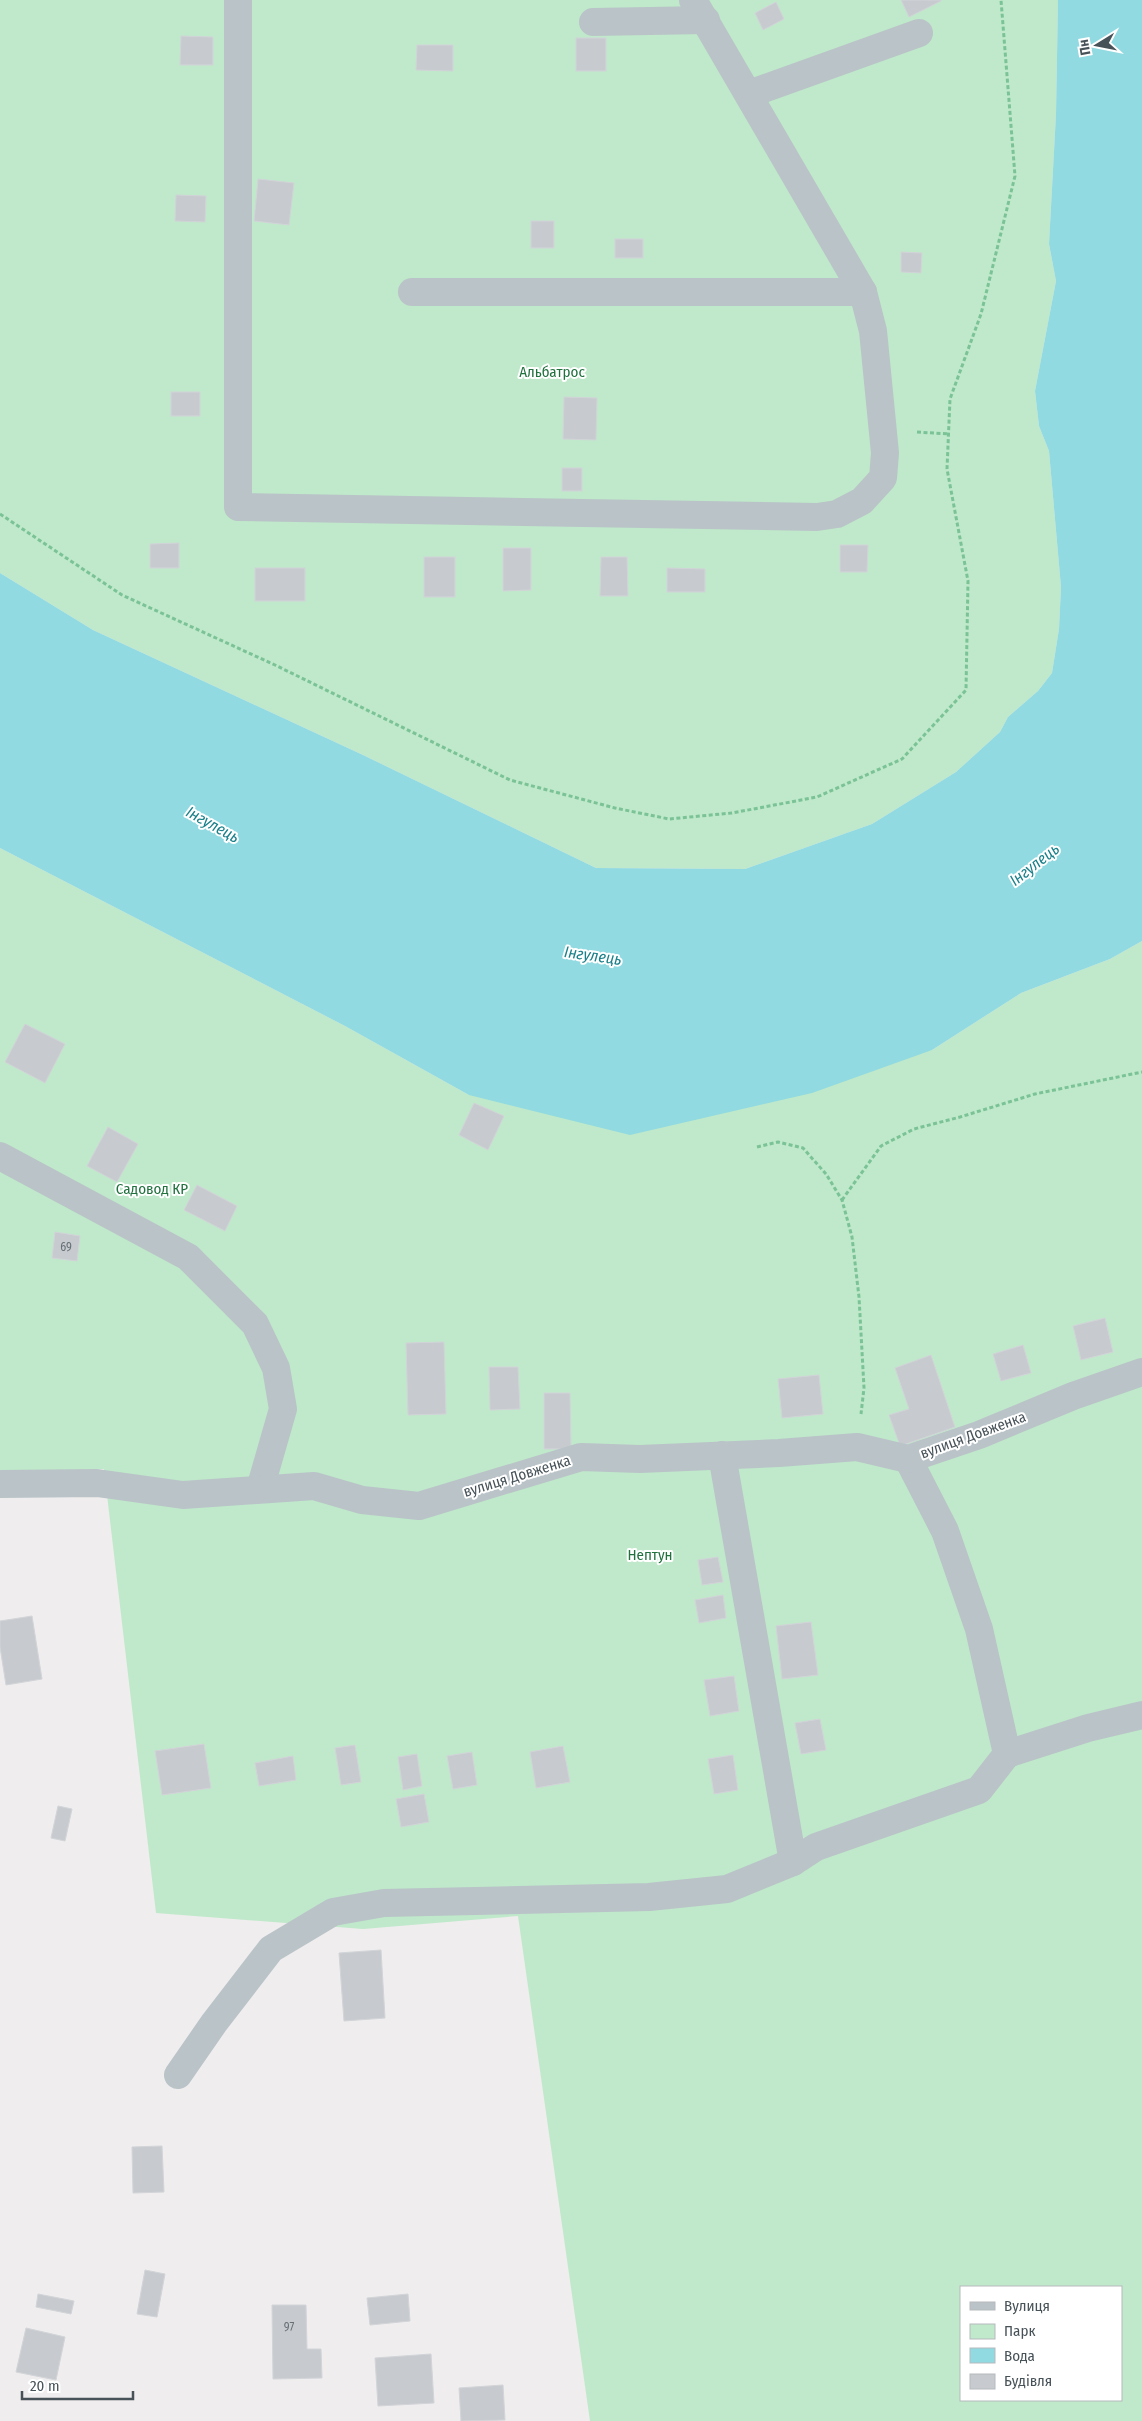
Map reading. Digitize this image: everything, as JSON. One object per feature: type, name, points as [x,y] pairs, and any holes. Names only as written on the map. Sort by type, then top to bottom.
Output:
[{"type":"street","points":[[238,0],[238,507],[817,517],[837,514],[862,501],[883,478],[885,453],[873,331],[863,292],[700,10],[593,22]]},
{"type":"street","points":[[749,94],[919,33]]},
{"type":"street","points":[[412,292],[863,292]]},
{"type":"street","points":[[0,1156],[188,1257],[255,1324],[276,1368],[283,1409],[260,1489]]},
{"type":"street","name":"вулиця Довженка","points":[[0,1484],[97,1483],[183,1495],[314,1486],[362,1500],[419,1506],[581,1457],[640,1459],[779,1453],[856,1446],[908,1459],[980,1435],[1073,1396],[1142,1372]]},
{"type":"street","points":[[722,1455],[794,1862]]},
{"type":"street","points":[[908,1459],[945,1531],[979,1628],[1007,1754]]},
{"type":"street","points":[[178,2075],[214,2023],[271,1949],[333,1912],[384,1903],[649,1898],[727,1889],[794,1862],[816,1846],[945,1804],[979,1790],[1007,1754],[1088,1728],[1142,1715]]},
{"type":"path","points":[[0,514],[122,594],[275,665],[510,780],[615,808],[669,819],[732,814],[817,797],[902,759],[966,690],[968,581],[947,469],[950,400],[981,314],[1015,176],[1001,0]]},
{"type":"path","points":[[842,1200],[881,1146],[914,1129],[1035,1094],[1142,1072]]},
{"type":"path","points":[[757,1147],[778,1142],[803,1148],[826,1174],[842,1200],[852,1237],[859,1297],[864,1388],[856,1446]]},
{"type":"green space","name":"Альбатрос","points":[[0,0],[1058,0],[1056,114],[1049,244],[1056,281],[1035,391],[1039,426],[1049,451],[1061,587],[1059,629],[1052,673],[1038,691],[1008,717],[1000,732],[956,772],[872,824],[745,869],[596,868],[363,755],[93,630],[0,573]]},
{"type":"green space","points":[[0,848],[345,1026],[469,1095],[932,1050],[1021,993],[1110,959],[1142,941],[1142,2421],[590,2421],[518,1916],[363,1929],[156,1913],[104,1469],[0,1474]]},
{"type":"water","name":"Інгулець","points":[[1058,0],[1142,0],[1142,941],[1110,959],[1021,993],[932,1050],[812,1093],[630,1135],[469,1095],[345,1026],[0,848],[0,573],[93,630],[363,755],[596,868],[745,869],[872,824],[956,772],[1000,732],[1008,717],[1038,691],[1052,673],[1059,629],[1061,587],[1049,451],[1039,426],[1035,391],[1056,281],[1049,244],[1056,114]]},
{"type":"building","points":[[901,0],[941,0],[941,1],[909,17]]},
{"type":"building","points":[[776,2],[784,19],[763,30],[755,13]]},
{"type":"building","points":[[181,36],[213,37],[213,65],[180,65]]},
{"type":"building","points":[[576,38],[606,38],[606,71],[576,71]]},
{"type":"building","points":[[417,45],[453,45],[453,71],[416,70]]},
{"type":"building","points":[[258,179],[294,183],[289,225],[254,221]]},
{"type":"building","points":[[176,195],[206,196],[205,222],[175,221]]},
{"type":"building","points":[[531,221],[554,221],[554,248],[531,248]]},
{"type":"building","points":[[615,239],[643,239],[643,258],[615,258]]},
{"type":"building","points":[[901,252],[922,253],[921,273],[901,272]]},
{"type":"building","points":[[171,392],[200,392],[200,416],[171,416]]},
{"type":"building","points":[[564,397],[597,398],[596,440],[563,439]]},
{"type":"building","points":[[562,468],[582,468],[582,491],[562,491]]},
{"type":"building","points":[[179,543],[179,568],[150,568],[150,544]]},
{"type":"building","points":[[840,545],[868,545],[867,572],[840,572]]},
{"type":"building","points":[[503,548],[531,548],[531,590],[503,591]]},
{"type":"building","points":[[424,557],[455,557],[455,597],[424,597]]},
{"type":"building","points":[[601,557],[627,557],[628,596],[600,596]]},
{"type":"building","points":[[255,568],[305,568],[305,601],[255,601]]},
{"type":"building","points":[[667,568],[705,569],[705,592],[667,592]]},
{"type":"building","points":[[25,1024],[65,1044],[45,1083],[5,1062]]},
{"type":"building","points":[[474,1103],[504,1116],[488,1150],[459,1135]]},
{"type":"building","points":[[108,1127],[138,1144],[117,1182],[87,1166]]},
{"type":"building","points":[[197,1185],[237,1206],[225,1231],[184,1210]]},
{"type":"building","points":[[55,1232],[80,1236],[77,1261],[52,1258]]},
{"type":"building","points":[[1105,1318],[1113,1352],[1081,1360],[1073,1326]]},
{"type":"building","points":[[444,1342],[446,1414],[408,1415],[406,1343]]},
{"type":"building","points":[[1023,1345],[1031,1373],[1001,1381],[993,1354]]},
{"type":"building","points":[[931,1355],[955,1427],[900,1446],[889,1415],[909,1409],[895,1368]]},
{"type":"building","points":[[489,1367],[518,1367],[520,1409],[490,1410]]},
{"type":"building","points":[[819,1375],[823,1414],[782,1418],[778,1379]]},
{"type":"building","points":[[544,1393],[570,1393],[571,1449],[544,1449]]},
{"type":"building","points":[[718,1557],[723,1582],[702,1585],[698,1560]]},
{"type":"building","points":[[723,1595],[726,1618],[699,1623],[695,1600]]},
{"type":"building","points":[[32,1616],[42,1679],[6,1685],[0,1647],[0,1621]]},
{"type":"building","points":[[811,1622],[818,1675],[782,1679],[776,1626]]},
{"type":"building","points":[[734,1676],[739,1711],[710,1716],[704,1680]]},
{"type":"building","points":[[820,1719],[826,1750],[801,1754],[795,1723]]},
{"type":"building","points":[[204,1744],[211,1788],[162,1795],[155,1751]]},
{"type":"building","points":[[355,1745],[361,1782],[341,1785],[335,1748]]},
{"type":"building","points":[[563,1746],[570,1782],[536,1788],[530,1752]]},
{"type":"building","points":[[472,1752],[477,1785],[453,1789],[447,1756]]},
{"type":"building","points":[[417,1754],[422,1786],[403,1790],[398,1757]]},
{"type":"building","points":[[733,1755],[738,1790],[714,1794],[708,1759]]},
{"type":"building","points":[[293,1756],[296,1780],[259,1786],[255,1763]]},
{"type":"building","points":[[424,1794],[429,1822],[401,1827],[396,1799]]},
{"type":"building","points":[[58,1806],[72,1809],[65,1841],[51,1838]]},
{"type":"building","points":[[381,1950],[385,2018],[344,2021],[339,1953]]},
{"type":"building","points":[[162,2146],[164,2192],[133,2193],[132,2147]]},
{"type":"building","points":[[145,2270],[165,2274],[157,2317],[137,2314]]},
{"type":"building","points":[[38,2294],[74,2301],[71,2314],[36,2307]]},
{"type":"building","points":[[408,2294],[410,2321],[370,2325],[367,2298]]},
{"type":"building","points":[[272,2305],[306,2305],[307,2349],[321,2349],[322,2378],[273,2379]]},
{"type":"building","points":[[26,2328],[65,2337],[56,2380],[16,2372]]},
{"type":"building","points":[[431,2354],[434,2403],[378,2406],[375,2358]]},
{"type":"building","points":[[503,2385],[505,2420],[461,2421],[459,2388]]},
{"type":"park label","name":"Садовод КР","points":[[152,1189]]},
{"type":"park label","name":"Нептун","points":[[650,1555]]}]
